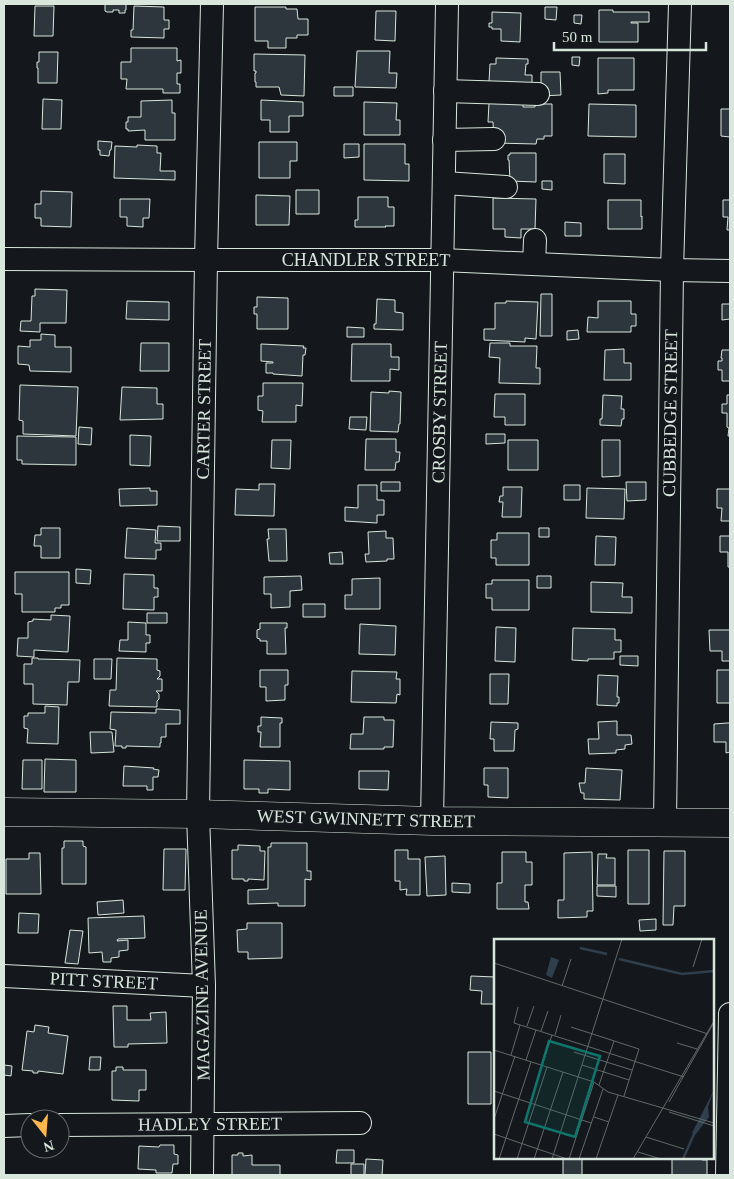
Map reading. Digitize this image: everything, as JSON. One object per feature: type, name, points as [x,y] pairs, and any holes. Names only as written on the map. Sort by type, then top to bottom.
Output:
[{"type":"main road","name":"WEST GWINNETT STREET","points":[[4,812],[198,814],[432,821],[730,823]]},
{"type":"street","name":"CARTER STREET","points":[[198,814],[206,260],[212,4]]},
{"type":"street","name":"CROSBY STREET","points":[[432,821],[447,4]]},
{"type":"street","name":"CUBBEDGE STREET","points":[[666,822],[672,270],[680,4]]},
{"type":"street","points":[[445,91],[538,94]]},
{"type":"street","points":[[444,140],[494,139]]},
{"type":"street","points":[[444,183],[506,187]]},
{"type":"street","points":[[534,264],[535,240]]},
{"type":"street","name":"CHANDLER STREET","points":[[4,259],[442,260],[730,271]]},
{"type":"street","name":"MAGAZINE AVENUE","points":[[198,814],[204,986],[202,1175]]},
{"type":"street","name":"PITT STREET","points":[[4,976],[204,986]]},
{"type":"street","points":[[727,1175],[730,1014]]},
{"type":"street","name":"HADLEY STREET","points":[[70,1125],[360,1123]]},
{"type":"street","points":[[4,1126],[20,1125]]},
{"type":"building","points":[[105,4],[126,4],[125,13],[119,13],[119,10],[107,12],[105,11]]},
{"type":"building","points":[[35,6],[54,6],[53,36],[34,36]]},
{"type":"building","points":[[134,6],[164,7],[164,20],[169,20],[169,29],[164,29],[164,38],[131,37]]},
{"type":"building","points":[[255,7],[297,9],[298,19],[308,19],[308,35],[286,38],[286,48],[268,48],[268,41],[255,41]]},
{"type":"building","points":[[545,7],[557,7],[556,20],[545,19]]},
{"type":"building","points":[[599,10],[649,12],[649,22],[631,22],[638,23],[638,42],[599,42]]},
{"type":"building","points":[[376,11],[396,11],[395,41],[375,40]]},
{"type":"building","points":[[492,12],[521,13],[520,42],[501,41],[501,29],[489,27],[489,23],[492,23]]},
{"type":"building","points":[[574,15],[582,15],[581,24],[574,23]]},
{"type":"building","points":[[131,48],[177,48],[177,61],[181,60],[181,73],[177,73],[177,84],[180,84],[180,93],[163,93],[163,89],[126,89],[127,79],[121,79],[121,62],[131,62]]},
{"type":"building","points":[[357,51],[390,51],[389,73],[397,73],[396,88],[355,87]]},
{"type":"building","points":[[39,52],[58,52],[57,83],[38,83],[37,62],[39,62]]},
{"type":"building","points":[[254,54],[305,55],[304,96],[281,95],[279,87],[256,87]]},
{"type":"building","points":[[572,57],[580,57],[579,66],[572,65]]},
{"type":"building","points":[[496,58],[528,59],[525,75],[532,75],[532,84],[489,82],[490,64],[496,64]]},
{"type":"building","points":[[598,58],[634,58],[634,90],[608,90],[608,93],[598,94]]},
{"type":"building","points":[[541,72],[560,72],[561,95],[541,96]]},
{"type":"building","points":[[334,87],[353,87],[353,96],[334,96]]},
{"type":"building","points":[[43,99],[62,100],[61,129],[42,129]]},
{"type":"building","points":[[172,100],[172,113],[175,113],[175,140],[145,140],[145,130],[128,131],[126,129],[128,117],[141,117],[141,101]]},
{"type":"building","points":[[261,100],[303,102],[303,116],[289,116],[289,132],[270,132],[270,120],[261,120]]},
{"type":"building","points":[[364,102],[397,103],[396,120],[400,120],[400,135],[364,135]]},
{"type":"building","points":[[489,103],[523,104],[523,107],[535,107],[535,104],[552,104],[552,136],[544,136],[544,139],[537,139],[536,144],[494,143],[493,122],[488,122]]},
{"type":"building","points":[[589,104],[636,105],[636,137],[588,136]]},
{"type":"building","points":[[721,109],[730,109],[730,137],[721,136]]},
{"type":"building","points":[[98,141],[112,142],[109,156],[100,155]]},
{"type":"building","points":[[259,142],[297,142],[297,161],[290,161],[290,178],[259,178]]},
{"type":"building","points":[[344,144],[359,144],[359,157],[344,158]]},
{"type":"building","points":[[364,144],[405,144],[405,164],[409,164],[409,181],[364,180]]},
{"type":"building","points":[[137,145],[157,146],[157,153],[161,153],[160,171],[175,171],[175,180],[114,178],[115,146],[137,147]]},
{"type":"building","points":[[510,153],[536,153],[536,182],[510,181],[508,155]]},
{"type":"building","points":[[604,154],[625,154],[625,184],[604,183]]},
{"type":"building","points":[[542,181],[552,181],[552,190],[542,189]]},
{"type":"building","points":[[296,190],[319,190],[319,214],[296,214]]},
{"type":"building","points":[[41,191],[72,192],[71,227],[41,226],[41,218],[35,218],[35,204],[41,204]]},
{"type":"building","points":[[256,195],[290,196],[289,225],[256,225]]},
{"type":"building","points":[[358,197],[388,197],[388,207],[394,207],[394,226],[355,227],[355,220],[358,220]]},
{"type":"building","points":[[493,198],[536,199],[535,229],[521,229],[521,238],[505,237],[505,229],[493,229]]},
{"type":"building","points":[[120,199],[150,199],[149,218],[143,218],[143,227],[127,226],[127,217],[120,217]]},
{"type":"building","points":[[608,200],[641,200],[642,229],[608,229]]},
{"type":"building","points":[[723,200],[730,200],[730,230],[727,230],[728,217],[723,217]]},
{"type":"building","points":[[565,222],[581,223],[581,236],[565,236]]},
{"type":"building","points":[[35,289],[67,290],[66,323],[40,323],[40,332],[20,331],[21,321],[31,321],[32,296],[35,296]]},
{"type":"building","points":[[541,294],[552,294],[552,336],[540,336]]},
{"type":"building","points":[[257,297],[288,298],[288,329],[257,329],[257,314],[254,314],[254,307],[257,307]]},
{"type":"building","points":[[377,299],[395,300],[395,312],[403,313],[403,330],[374,329]]},
{"type":"building","points":[[127,301],[169,302],[169,320],[126,319]]},
{"type":"building","points":[[506,301],[538,302],[536,339],[525,338],[525,342],[484,340],[484,329],[495,329],[495,303],[506,303]]},
{"type":"building","points":[[598,301],[631,301],[631,314],[636,314],[636,326],[631,326],[631,332],[587,332],[588,317],[598,318]]},
{"type":"building","points":[[722,304],[730,304],[730,319],[722,320]]},
{"type":"building","points":[[347,327],[364,328],[364,337],[347,337]]},
{"type":"building","points":[[578,330],[579,339],[567,340],[567,331]]},
{"type":"building","points":[[41,334],[55,335],[55,347],[71,347],[71,372],[30,371],[29,365],[18,364],[18,346],[30,347],[30,340],[41,340]]},
{"type":"building","points":[[141,343],[169,343],[169,371],[140,371]]},
{"type":"building","points":[[490,343],[510,343],[510,346],[537,346],[536,368],[540,368],[540,384],[499,383],[500,358],[489,357]]},
{"type":"building","points":[[261,344],[304,346],[303,348],[306,348],[305,355],[303,355],[302,376],[266,373],[266,363],[273,362],[261,361]]},
{"type":"building","points":[[352,344],[391,344],[391,357],[399,357],[399,370],[390,369],[390,381],[351,381]]},
{"type":"building","points":[[624,349],[624,363],[631,363],[631,380],[604,380],[605,350]]},
{"type":"building","points":[[722,350],[730,350],[730,381],[722,381],[722,370],[718,370],[718,361],[722,361]]},
{"type":"building","points":[[263,383],[303,383],[302,406],[296,405],[296,422],[262,422],[263,411],[258,410],[258,396],[263,396]]},
{"type":"building","points":[[20,385],[78,387],[76,436],[23,434],[23,421],[19,420]]},
{"type":"building","points":[[122,387],[157,388],[157,404],[163,404],[163,419],[120,420]]},
{"type":"building","points":[[389,391],[401,392],[398,432],[370,431],[371,392],[389,393]]},
{"type":"building","points":[[495,394],[525,394],[525,425],[505,425],[505,417],[494,417]]},
{"type":"building","points":[[603,395],[622,396],[621,409],[624,409],[624,419],[622,419],[621,426],[600,425]]},
{"type":"building","points":[[727,395],[730,395],[730,436],[728,436],[727,413],[722,413],[722,404],[727,404]]},
{"type":"building","points":[[350,417],[367,417],[366,430],[349,429]]},
{"type":"building","points":[[79,427],[92,428],[91,445],[78,444]]},
{"type":"building","points":[[486,434],[505,434],[505,443],[486,444]]},
{"type":"building","points":[[130,435],[151,436],[150,466],[130,465]]},
{"type":"building","points":[[17,436],[76,437],[76,465],[22,464],[22,460],[17,460]]},
{"type":"building","points":[[366,439],[396,439],[396,452],[400,452],[399,462],[396,462],[395,470],[365,470]]},
{"type":"building","points":[[272,440],[291,440],[290,469],[271,468]]},
{"type":"building","points":[[508,440],[538,440],[538,470],[508,470]]},
{"type":"building","points":[[602,440],[620,440],[620,476],[602,477]]},
{"type":"building","points":[[381,482],[400,482],[400,491],[381,491]]},
{"type":"building","points":[[626,482],[646,482],[646,500],[627,501]]},
{"type":"building","points":[[259,484],[275,484],[274,516],[235,515],[236,489],[259,490]]},
{"type":"building","points":[[358,485],[377,485],[377,500],[384,500],[384,515],[377,515],[377,523],[345,521],[345,507],[358,508]]},
{"type":"building","points":[[564,485],[580,485],[580,500],[564,500]]},
{"type":"building","points":[[503,487],[522,487],[521,517],[502,517],[503,502],[499,502],[500,496],[503,496]]},
{"type":"building","points":[[150,488],[150,491],[157,491],[157,505],[120,506],[119,489]]},
{"type":"building","points":[[587,488],[625,489],[624,519],[586,518]]},
{"type":"building","points":[[717,489],[730,489],[730,521],[721,521],[722,508],[717,508]]},
{"type":"building","points":[[158,526],[180,527],[180,541],[157,541]]},
{"type":"building","points":[[41,528],[60,528],[60,558],[41,558],[41,546],[34,546],[35,535],[41,535]]},
{"type":"building","points":[[127,528],[156,530],[155,543],[161,543],[161,550],[156,550],[156,559],[125,558]]},
{"type":"building","points":[[539,528],[549,528],[549,537],[539,537]]},
{"type":"building","points":[[268,529],[286,529],[287,561],[269,561]]},
{"type":"building","points":[[386,531],[386,538],[393,538],[394,559],[366,562],[365,554],[369,554],[368,532]]},
{"type":"building","points":[[497,533],[529,533],[529,565],[496,565],[496,558],[491,558],[491,540],[497,540]]},
{"type":"building","points":[[596,536],[616,537],[615,565],[595,565]]},
{"type":"building","points":[[720,536],[730,536],[730,567],[728,567],[728,552],[720,552]]},
{"type":"building","points":[[342,552],[343,564],[330,564],[329,553]]},
{"type":"building","points":[[76,569],[91,570],[90,584],[76,583]]},
{"type":"building","points":[[15,572],[69,572],[69,605],[61,605],[61,608],[55,608],[55,612],[22,612],[22,594],[15,594]]},
{"type":"building","points":[[124,574],[154,575],[154,588],[158,588],[158,597],[154,597],[154,610],[123,609]]},
{"type":"building","points":[[301,576],[302,590],[290,591],[290,607],[271,608],[271,594],[264,594],[264,577]]},
{"type":"building","points":[[537,576],[551,576],[551,588],[537,588]]},
{"type":"building","points":[[380,578],[380,609],[345,609],[345,595],[352,595],[352,579]]},
{"type":"building","points":[[492,580],[529,580],[529,610],[492,610],[492,598],[486,598],[486,584],[492,584]]},
{"type":"building","points":[[591,582],[623,583],[622,597],[632,597],[632,613],[591,612]]},
{"type":"building","points":[[303,604],[325,604],[325,617],[303,617]]},
{"type":"building","points":[[147,613],[167,613],[167,623],[147,623]]},
{"type":"building","points":[[51,615],[70,616],[68,652],[34,650],[34,657],[17,656],[18,638],[28,638],[28,622],[33,621],[33,619],[51,620]]},
{"type":"building","points":[[128,622],[146,623],[146,635],[150,635],[150,643],[146,643],[146,652],[119,651],[120,640],[128,640]]},
{"type":"building","points":[[260,623],[287,623],[287,628],[285,628],[286,654],[267,654],[267,641],[260,641],[257,638],[257,630],[260,629]]},
{"type":"building","points":[[360,624],[396,626],[395,655],[359,654]]},
{"type":"building","points":[[496,627],[516,628],[515,662],[495,661]]},
{"type":"building","points":[[573,628],[615,629],[615,640],[621,640],[621,652],[614,652],[614,659],[572,660]]},
{"type":"building","points":[[709,630],[730,630],[730,661],[722,661],[722,651],[710,651]]},
{"type":"building","points":[[620,656],[638,656],[638,666],[620,665]]},
{"type":"building","points":[[32,658],[80,660],[79,682],[68,682],[67,705],[33,704],[33,684],[24,684],[24,664],[32,664]]},
{"type":"building","points":[[117,658],[157,659],[157,670],[160,671],[160,676],[157,679],[162,679],[162,691],[156,691],[159,694],[157,707],[109,706],[110,690],[116,690]]},
{"type":"building","points":[[94,659],[112,659],[111,679],[94,679]]},
{"type":"building","points":[[260,670],[288,670],[285,700],[266,701],[266,687],[260,687]]},
{"type":"building","points":[[717,670],[730,670],[730,703],[717,703]]},
{"type":"building","points":[[352,671],[397,672],[396,679],[400,679],[400,695],[397,694],[396,703],[351,702]]},
{"type":"building","points":[[490,674],[509,674],[508,704],[490,704]]},
{"type":"building","points":[[598,675],[618,676],[617,697],[619,697],[619,703],[617,703],[617,706],[597,705]]},
{"type":"building","points":[[45,706],[59,707],[58,744],[27,743],[28,729],[24,728],[24,716],[28,716],[28,713],[45,713]]},
{"type":"building","points":[[156,709],[180,710],[180,724],[166,724],[166,737],[161,737],[160,747],[126,746],[126,748],[122,748],[122,746],[115,746],[116,730],[110,729],[111,712],[156,713]]},
{"type":"building","points":[[261,717],[282,718],[282,723],[280,723],[280,747],[260,747],[261,732],[258,732],[258,726],[261,726]]},
{"type":"building","points":[[364,717],[384,717],[384,720],[394,720],[393,747],[384,747],[384,749],[350,749],[351,734],[363,734]]},
{"type":"building","points":[[617,721],[617,735],[631,735],[632,744],[625,745],[625,749],[616,750],[616,753],[589,754],[588,739],[599,739],[598,722]]},
{"type":"building","points":[[491,722],[518,723],[518,729],[515,730],[514,751],[494,751],[494,739],[490,739]]},
{"type":"building","points":[[730,723],[730,752],[726,753],[726,742],[714,742],[714,724]]},
{"type":"building","points":[[90,732],[112,732],[114,752],[91,753]]},
{"type":"building","points":[[45,759],[76,760],[76,792],[44,792]]},
{"type":"building","points":[[23,760],[42,760],[42,789],[22,789]]},
{"type":"building","points":[[244,760],[290,761],[290,790],[268,789],[268,793],[259,793],[259,789],[244,789]]},
{"type":"building","points":[[124,766],[159,770],[158,777],[153,777],[153,790],[147,790],[147,786],[123,786]]},
{"type":"building","points":[[484,768],[508,768],[508,798],[488,797],[488,785],[484,785]]},
{"type":"building","points":[[586,768],[622,770],[620,800],[584,799],[584,793],[581,793],[579,783],[585,783]]},
{"type":"building","points":[[359,771],[389,771],[388,790],[359,789]]},
{"type":"building","points":[[64,841],[83,841],[83,846],[86,847],[86,884],[62,884],[62,848],[64,848]]},
{"type":"building","points":[[271,843],[307,843],[307,871],[311,871],[311,880],[305,879],[305,906],[278,906],[278,903],[248,904],[248,890],[268,889],[268,847],[271,847]]},
{"type":"building","points":[[238,845],[260,846],[260,851],[265,851],[264,880],[248,879],[248,881],[244,881],[244,879],[232,879],[232,850],[238,850]]},
{"type":"building","points":[[164,849],[186,849],[185,890],[163,890]]},
{"type":"building","points":[[395,850],[408,850],[408,859],[420,859],[420,895],[406,895],[407,889],[400,890],[400,881],[395,881]]},
{"type":"building","points":[[628,850],[649,850],[649,904],[628,904]]},
{"type":"building","points":[[664,851],[685,851],[685,906],[674,906],[673,925],[663,925]]},
{"type":"building","points":[[502,852],[526,852],[526,862],[532,862],[532,885],[525,885],[525,902],[528,902],[529,909],[497,909],[497,883],[502,883]]},
{"type":"building","points":[[592,852],[593,911],[587,911],[587,917],[558,918],[558,900],[564,900],[564,853]]},
{"type":"building","points":[[29,853],[40,853],[41,894],[6,894],[6,859],[29,859]]},
{"type":"building","points":[[598,854],[607,854],[606,858],[615,858],[615,885],[597,885]]},
{"type":"building","points":[[445,856],[446,895],[427,896],[425,857]]},
{"type":"building","points":[[452,883],[470,884],[470,893],[452,892]]},
{"type":"building","points":[[597,886],[616,886],[616,897],[597,896]]},
{"type":"building","points":[[123,900],[124,913],[98,915],[97,902]]},
{"type":"building","points":[[19,913],[39,914],[38,933],[18,933]]},
{"type":"building","points":[[144,916],[145,938],[118,939],[117,941],[128,940],[128,950],[119,951],[119,957],[111,958],[111,962],[103,962],[102,952],[89,953],[88,918]]},
{"type":"building","points":[[656,919],[656,930],[640,931],[639,920]]},
{"type":"building","points":[[247,923],[282,923],[282,958],[248,959],[248,952],[238,952],[237,930],[247,929]]},
{"type":"building","points":[[70,930],[83,931],[78,964],[65,963]]},
{"type":"building","points":[[471,976],[494,977],[494,1004],[481,1004],[482,991],[470,990]]},
{"type":"building","points":[[113,1006],[127,1006],[127,1020],[151,1020],[150,1013],[166,1012],[167,1043],[128,1044],[128,1047],[114,1047]]},
{"type":"building","points":[[35,1025],[49,1027],[48,1033],[68,1036],[63,1074],[38,1071],[38,1073],[33,1073],[33,1071],[22,1070],[27,1031],[34,1032]]},
{"type":"building","points":[[468,1052],[491,1052],[491,1104],[468,1104]]},
{"type":"building","points":[[90,1057],[101,1057],[100,1070],[89,1070]]},
{"type":"building","points":[[4,1065],[12,1066],[11,1076],[4,1075]]},
{"type":"building","points":[[116,1067],[123,1067],[123,1070],[146,1070],[146,1090],[139,1090],[139,1101],[112,1100],[112,1071],[116,1071]]},
{"type":"building","points":[[160,1145],[174,1145],[174,1154],[178,1155],[178,1164],[173,1164],[172,1173],[156,1173],[156,1170],[138,1169],[139,1146],[159,1147]]},
{"type":"building","points":[[337,1150],[354,1150],[354,1163],[336,1163]]},
{"type":"building","points":[[238,1153],[243,1153],[243,1156],[252,1155],[252,1165],[280,1165],[280,1175],[232,1175],[232,1155],[238,1155]]},
{"type":"building","points":[[366,1159],[383,1160],[382,1175],[365,1175]]},
{"type":"building","points":[[563,1159],[582,1159],[582,1175],[563,1175]]},
{"type":"building","points":[[672,1159],[707,1160],[707,1175],[672,1175]]},
{"type":"building","points":[[351,1164],[364,1164],[364,1175],[351,1175]]}]
